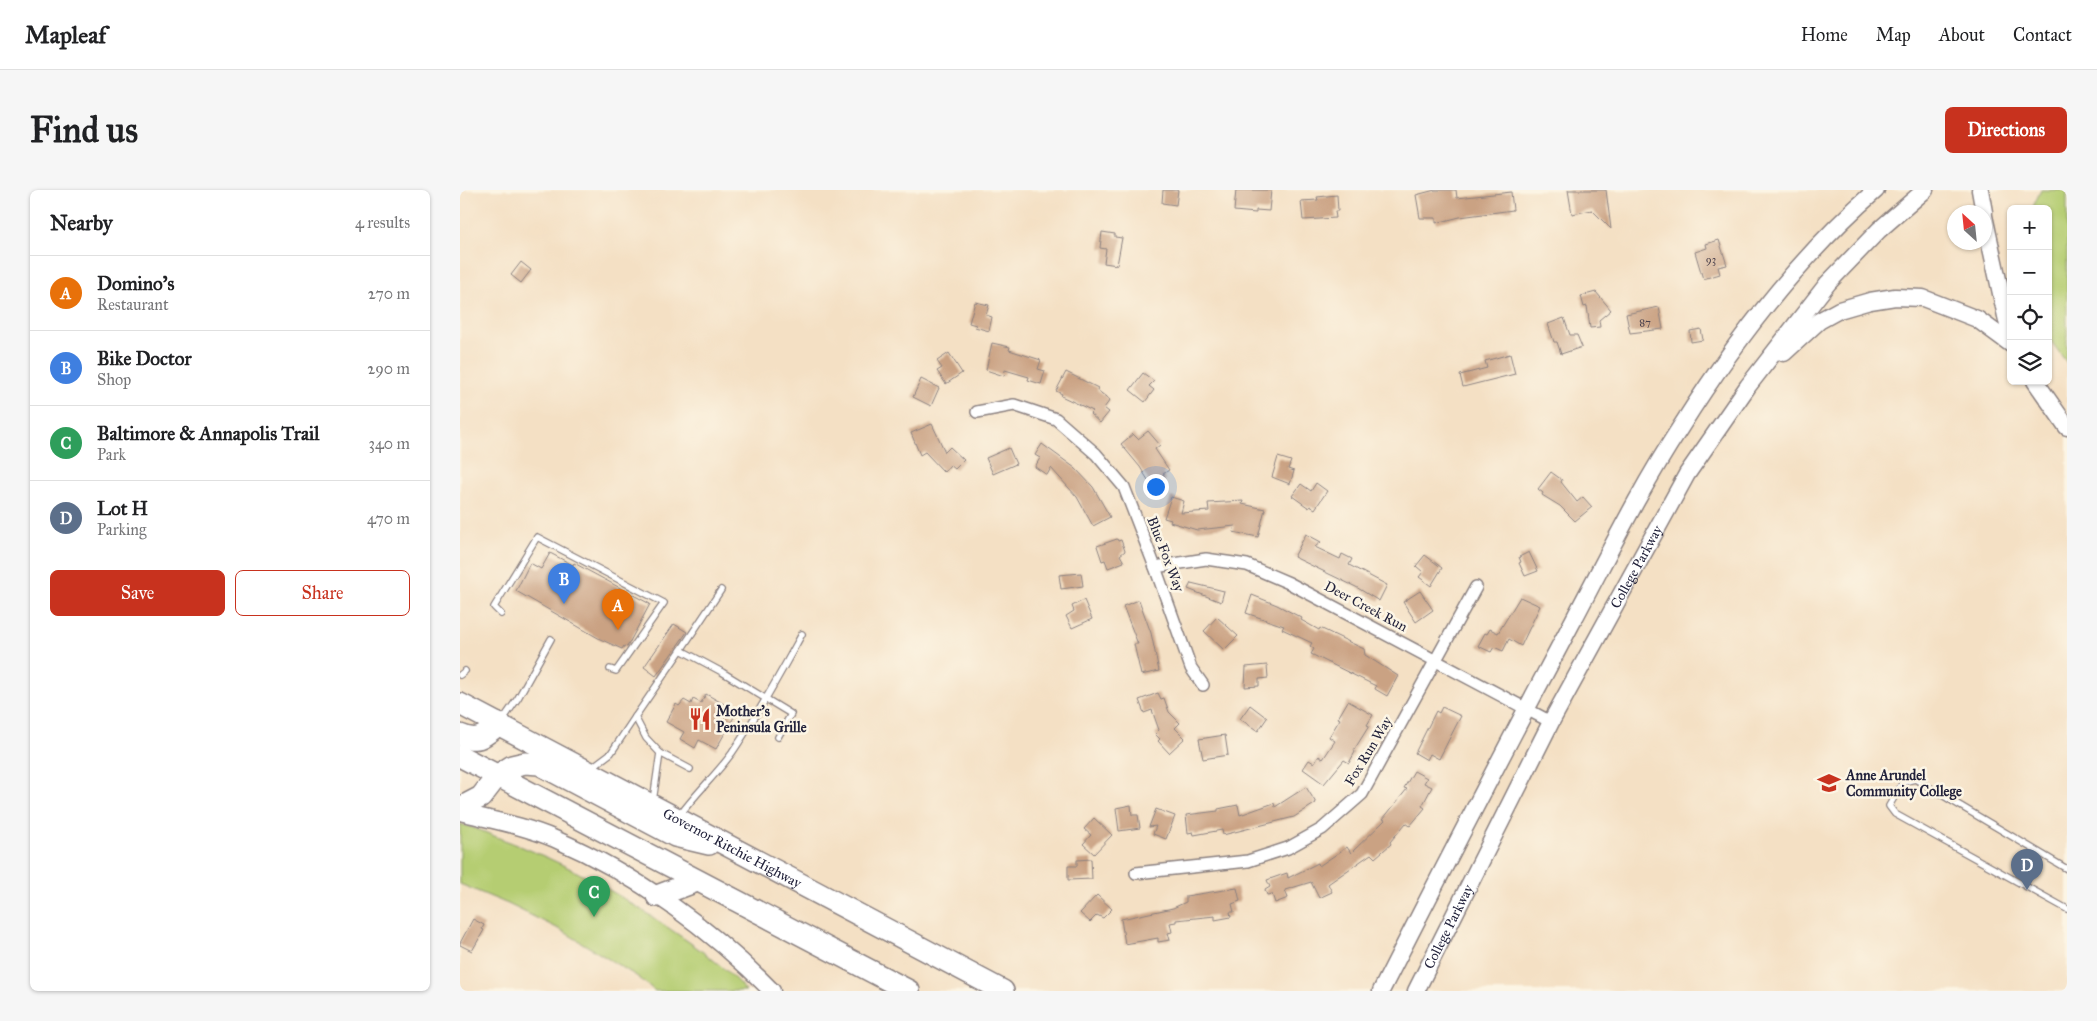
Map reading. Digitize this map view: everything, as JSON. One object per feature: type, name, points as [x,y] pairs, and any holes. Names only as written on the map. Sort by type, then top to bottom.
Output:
[{"type":"highway","name":"Governor Ritchie Highway","points":[[460,704],[1003,991]]},
{"type":"highway","points":[[460,736],[471,740],[481,738],[499,724]]},
{"type":"highway","points":[[460,756],[909,991]]},
{"type":"highway","points":[[460,810],[481,797],[498,776],[512,766],[525,763],[539,764],[675,836],[741,852]]},
{"type":"highway","points":[[657,896],[697,881]]},
{"type":"main road","points":[[1858,206],[1870,190]]},
{"type":"main road","points":[[1381,991],[1526,709],[1643,489],[1688,415],[1757,318],[1807,259],[1876,190]]},
{"type":"main road","name":"College Parkway","points":[[1416,991],[1551,722],[1687,474],[1748,386],[1828,283],[1879,230],[1925,190]]},
{"type":"main road","points":[[1980,190],[1983,205]]},
{"type":"main road","points":[[1987,205],[1992,190]]},
{"type":"main road","points":[[1992,250],[2007,320]]},
{"type":"main road","points":[[1748,386],[1819,321],[1839,310],[1870,301],[1895,297],[1923,298],[1977,319],[2007,341]]},
{"type":"main road","points":[[2038,385],[2067,427]]},
{"type":"main road","points":[[460,810],[524,828],[554,839],[622,874],[657,896],[727,948],[772,991]]},
{"type":"street","name":"Blue Fox Way","points":[[977,412],[1014,406],[1021,408],[1056,419],[1091,447],[1124,488],[1191,668],[1203,685]]},
{"type":"street","name":"Deer Creek Run","points":[[1155,567],[1206,559],[1248,565],[1289,583],[1551,722]]},
{"type":"street","name":"Fox Run Way","points":[[1136,873],[1248,861],[1288,848],[1322,829],[1362,794],[1437,661],[1476,587]]},
{"type":"lane","points":[[501,614],[494,607],[537,537],[664,603],[616,671],[610,669]]},
{"type":"lane","points":[[587,771],[611,753],[721,590]]},
{"type":"lane","points":[[677,818],[732,753],[766,699],[802,634]]},
{"type":"lane","points":[[499,724],[518,698],[551,639]]},
{"type":"lane","points":[[680,650],[791,714],[778,738]]},
{"type":"lane","points":[[636,717],[646,738],[660,753],[690,769]]},
{"type":"lane","points":[[653,805],[660,753]]},
{"type":"lane","points":[[2067,869],[1915,779],[1903,782],[1889,806],[1895,814],[2067,909]]},
{"type":"green space","points":[[2041,190],[2067,190],[2067,363],[2052,342],[2052,205],[2034,205]]},
{"type":"green space","points":[[460,824],[480,830],[546,857],[610,890],[702,951],[730,974],[746,991],[655,991],[638,977],[561,930],[508,904],[460,884]]},
{"type":"building","points":[[1163,190],[1178,190],[1176,205],[1162,203]]},
{"type":"building","points":[[1236,190],[1271,190],[1269,211],[1256,210],[1256,213],[1234,211]]},
{"type":"building","points":[[1435,190],[1456,190],[1457,198],[1511,192],[1513,210],[1460,217],[1436,223],[1436,218],[1420,218],[1416,195]]},
{"type":"building","points":[[1568,190],[1606,190],[1611,229],[1592,210],[1572,214]]},
{"type":"building","points":[[1337,195],[1338,211],[1335,211],[1336,218],[1303,220],[1301,201],[1318,200],[1317,197]]},
{"type":"building","points":[[1102,232],[1115,234],[1115,237],[1122,238],[1117,265],[1104,263],[1106,249],[1100,248]]},
{"type":"building","points":[[1719,240],[1727,265],[1718,267],[1720,274],[1703,279],[1695,252],[1707,248],[1706,244]]},
{"type":"building","points":[[521,262],[531,270],[521,283],[511,275]]},
{"type":"building","points":[[1596,292],[1611,310],[1599,320],[1600,327],[1590,328],[1587,306],[1584,307],[1581,296]]},
{"type":"building","points":[[975,302],[989,305],[986,315],[992,317],[989,331],[969,323]]},
{"type":"building","points":[[1659,307],[1663,329],[1630,333],[1626,314]]},
{"type":"building","points":[[1564,318],[1570,335],[1577,335],[1582,347],[1561,354],[1557,342],[1554,342],[1548,324]]},
{"type":"building","points":[[1701,329],[1703,340],[1691,342],[1690,331]]},
{"type":"building","points":[[992,343],[1010,347],[1009,350],[1041,360],[1038,369],[1045,371],[1041,384],[1028,380],[1029,377],[1005,370],[1004,376],[986,370]]},
{"type":"building","points":[[949,353],[962,373],[946,384],[937,371],[942,368],[937,361]]},
{"type":"building","points":[[1510,354],[1515,374],[1463,387],[1460,375],[1487,368],[1485,361]]},
{"type":"building","points":[[1066,372],[1098,388],[1097,390],[1110,400],[1104,408],[1109,412],[1100,423],[1090,414],[1093,411],[1061,396],[1062,394],[1056,391]]},
{"type":"building","points":[[1143,373],[1154,381],[1149,386],[1154,390],[1145,402],[1130,390]]},
{"type":"building","points":[[921,379],[939,388],[931,406],[913,397]]},
{"type":"building","points":[[932,424],[945,452],[950,447],[964,460],[955,469],[950,465],[944,472],[925,452],[920,455],[911,433]]},
{"type":"building","points":[[1148,431],[1160,445],[1155,449],[1169,470],[1163,474],[1166,480],[1153,488],[1140,467],[1121,444],[1133,434],[1138,439]]},
{"type":"building","points":[[1042,444],[1075,468],[1093,487],[1110,517],[1093,526],[1077,497],[1051,468],[1047,475],[1035,467],[1040,458],[1035,455]]},
{"type":"building","points":[[1009,448],[1016,464],[993,474],[986,458]]},
{"type":"building","points":[[1278,457],[1291,461],[1288,469],[1294,471],[1290,484],[1272,477]]},
{"type":"building","points":[[1551,472],[1562,480],[1561,482],[1577,502],[1583,497],[1592,507],[1575,521],[1560,506],[1542,495],[1543,493],[1538,489]]},
{"type":"building","points":[[1316,483],[1327,491],[1315,509],[1310,506],[1309,508],[1292,496],[1301,484],[1311,491]]},
{"type":"building","points":[[1171,497],[1184,501],[1181,513],[1209,511],[1208,503],[1243,501],[1242,504],[1265,509],[1258,537],[1233,532],[1235,526],[1197,530],[1170,522],[1171,520],[1164,518]]},
{"type":"building","points":[[1306,534],[1321,542],[1315,547],[1340,559],[1342,554],[1352,559],[1349,565],[1387,585],[1379,601],[1356,587],[1294,557]]},
{"type":"building","points":[[1117,539],[1118,541],[1121,540],[1125,551],[1120,555],[1124,562],[1108,568],[1105,560],[1102,561],[1097,546]]},
{"type":"building","points":[[1529,552],[1538,571],[1525,576],[1519,563],[1521,562],[1519,557]]},
{"type":"building","points":[[550,553],[573,565],[574,563],[650,604],[627,647],[624,646],[622,649],[600,639],[516,591],[530,563],[541,569]]},
{"type":"building","points":[[1425,555],[1442,568],[1431,586],[1419,577],[1423,572],[1416,566]]},
{"type":"building","points":[[1081,573],[1083,586],[1061,589],[1059,575]]},
{"type":"building","points":[[1191,583],[1224,591],[1221,602],[1188,589]]},
{"type":"building","points":[[1420,591],[1433,610],[1416,622],[1403,602]]},
{"type":"building","points":[[1252,595],[1302,618],[1301,620],[1319,630],[1320,628],[1364,649],[1365,655],[1398,676],[1387,696],[1375,689],[1376,686],[1311,654],[1314,649],[1310,646],[1312,643],[1282,629],[1284,626],[1246,613]]},
{"type":"building","points":[[1520,597],[1540,606],[1521,646],[1509,639],[1503,651],[1494,647],[1491,652],[1478,646],[1485,633],[1487,634],[1490,629],[1498,633]]},
{"type":"building","points":[[1084,600],[1092,619],[1072,628],[1066,616],[1074,611],[1072,606]]},
{"type":"building","points":[[1139,600],[1151,633],[1159,671],[1141,675],[1134,644],[1138,644],[1123,606]]},
{"type":"building","points":[[1217,617],[1238,636],[1224,650],[1204,631]]},
{"type":"building","points":[[674,624],[687,632],[656,676],[644,667]]},
{"type":"building","points":[[1267,665],[1268,678],[1259,679],[1259,686],[1245,687],[1246,667]]},
{"type":"building","points":[[1158,693],[1161,699],[1164,698],[1169,712],[1180,723],[1175,728],[1185,738],[1169,753],[1158,741],[1160,739],[1155,734],[1159,730],[1152,710],[1144,713],[1139,700]]},
{"type":"building","name":"Mother's Peninsula Grille","points":[[706,694],[731,708],[728,713],[734,717],[716,749],[699,740],[695,748],[680,739],[684,732],[666,722],[676,704],[679,706],[684,700],[691,704],[693,699],[701,703]]},
{"type":"building","points":[[1348,701],[1373,715],[1349,763],[1344,760],[1324,784],[1303,769],[1309,760],[1314,763],[1319,756],[1323,759],[1335,741],[1329,737]]},
{"type":"building","points":[[1250,705],[1267,718],[1258,731],[1240,719]]},
{"type":"building","points":[[1442,707],[1461,716],[1439,759],[1430,754],[1427,760],[1415,753],[1436,711],[1439,713]]},
{"type":"building","points":[[1225,735],[1228,755],[1203,759],[1199,739]]},
{"type":"building","points":[[1414,771],[1427,778],[1424,783],[1432,787],[1422,806],[1425,808],[1410,826],[1406,823],[1390,842],[1391,844],[1375,858],[1371,854],[1328,884],[1332,892],[1319,898],[1311,882],[1285,890],[1288,898],[1275,903],[1272,894],[1267,895],[1265,890],[1270,887],[1267,880],[1287,873],[1288,878],[1318,863],[1319,866],[1347,847],[1351,853],[1385,820],[1383,819],[1407,789],[1404,788]]},
{"type":"building","points":[[1306,787],[1316,803],[1294,817],[1223,835],[1222,830],[1194,835],[1193,832],[1188,833],[1186,815],[1218,811],[1218,809],[1238,805],[1240,815],[1274,803],[1275,807]]},
{"type":"building","points":[[1131,805],[1132,815],[1138,815],[1140,828],[1119,831],[1116,808]]},
{"type":"building","points":[[1156,809],[1175,816],[1166,839],[1153,834],[1156,826],[1149,827]]},
{"type":"building","points":[[1094,818],[1112,835],[1094,854],[1083,844],[1091,835],[1084,829]]},
{"type":"building","points":[[1091,859],[1092,879],[1068,880],[1068,866],[1077,866],[1077,860]]},
{"type":"building","points":[[1237,888],[1240,901],[1232,904],[1234,912],[1230,912],[1231,917],[1215,920],[1215,916],[1176,920],[1176,922],[1170,923],[1172,932],[1168,933],[1170,940],[1158,942],[1158,938],[1125,944],[1121,919],[1173,908],[1186,902],[1186,896]]},
{"type":"building","points":[[1097,895],[1112,909],[1103,918],[1097,915],[1090,922],[1080,913]]},
{"type":"building","points":[[473,919],[484,925],[482,929],[484,930],[472,951],[460,945],[460,943]]},
{"type":"place","name":"Bike Doctor","points":[[564,604]]},
{"type":"place","name":"Domino's","points":[[618,630]]},
{"type":"place","name":"Mother's Peninsula Grille","points":[[700,719]]},
{"type":"place","name":"Anne Arundel Community College","points":[[1829,783]]},
{"type":"place","name":"Lot H","points":[[2027,890]]},
{"type":"place","name":"Baltimore & Annapolis Trail","points":[[594,917]]}]
